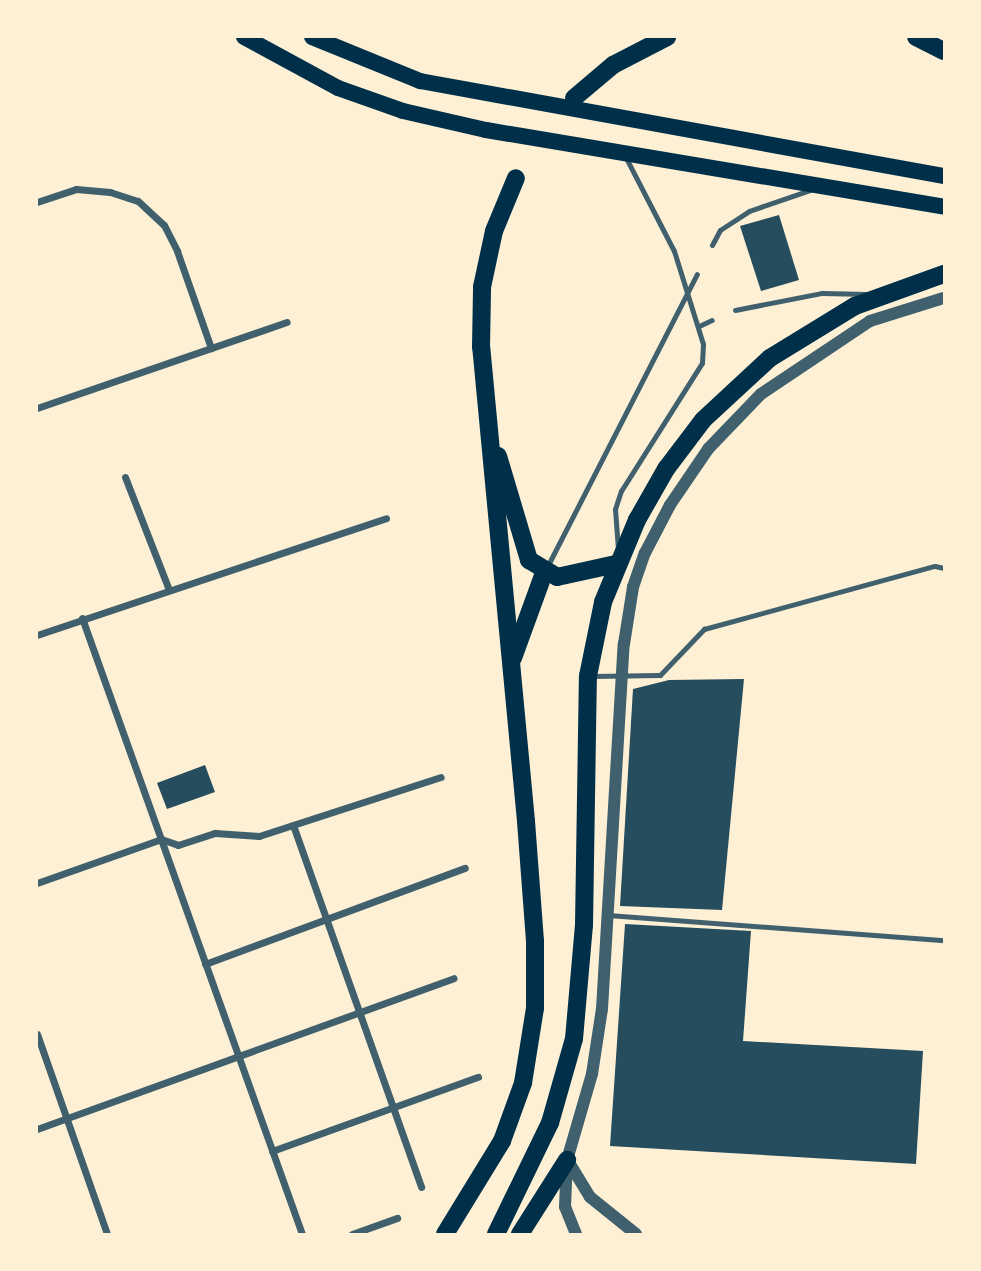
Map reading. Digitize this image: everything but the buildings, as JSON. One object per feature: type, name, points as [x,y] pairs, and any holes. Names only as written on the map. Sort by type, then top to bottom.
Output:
[{"type":"highway","points":[[574,97],[613,65],[667,37]]},
{"type":"highway","points":[[916,37],[944,51]]},
{"type":"highway","points":[[445,1234],[502,1141],[523,1083],[535,1008],[536,942],[487,421],[482,287],[494,231],[516,178]]},
{"type":"highway","points":[[496,1234],[550,1123],[574,1039],[584,925],[588,676],[603,602],[618,561],[666,469],[722,401],[795,341],[881,294],[944,274]]},
{"type":"highway","points":[[487,421],[529,559],[544,573],[570,576],[618,561]]},
{"type":"highway","points":[[510,666],[544,573]]},
{"type":"highway","points":[[520,1234],[567,1160]]},
{"type":"main road","points":[[244,37],[338,88],[403,111],[486,130],[944,207]]},
{"type":"main road","points":[[312,37],[420,81],[944,176]]},
{"type":"street","points":[[37,202],[76,189],[138,201],[164,225],[211,348]]},
{"type":"street","points":[[576,1234],[565,1207],[567,1160],[592,1074],[602,1010],[622,678],[630,605],[645,554],[670,505],[708,449],[761,394],[839,338],[870,321],[944,298]]},
{"type":"street","points":[[37,408],[287,322]]},
{"type":"street","points":[[125,477],[169,590]]},
{"type":"street","points":[[37,635],[386,518]]},
{"type":"street","points":[[82,618],[302,1234]]},
{"type":"street","points":[[37,883],[161,839],[178,845],[215,833],[244,838],[441,777]]},
{"type":"street","points":[[293,825],[421,1187]]},
{"type":"street","points":[[205,964],[465,868]]},
{"type":"street","points":[[37,1129],[454,978]]},
{"type":"street","points":[[37,1034],[107,1234]]},
{"type":"street","points":[[272,1151],[478,1077]]},
{"type":"street","points":[[567,1160],[590,1197],[636,1234]]},
{"type":"street","points":[[352,1234],[397,1218]]},
{"type":"lane","points":[[618,561],[615,509],[621,491],[702,363],[699,326],[674,251],[623,152]]},
{"type":"lane","points":[[712,245],[720,230],[749,211],[776,198],[823,186]]},
{"type":"lane","points":[[544,573],[698,274]]},
{"type":"lane","points":[[735,310],[822,293],[881,294]]},
{"type":"lane","points":[[699,326],[712,320]]},
{"type":"lane","points":[[588,676],[622,678],[660,675],[704,629],[935,566],[944,568]]},
{"type":"lane","points":[[608,915],[944,940]]}]
